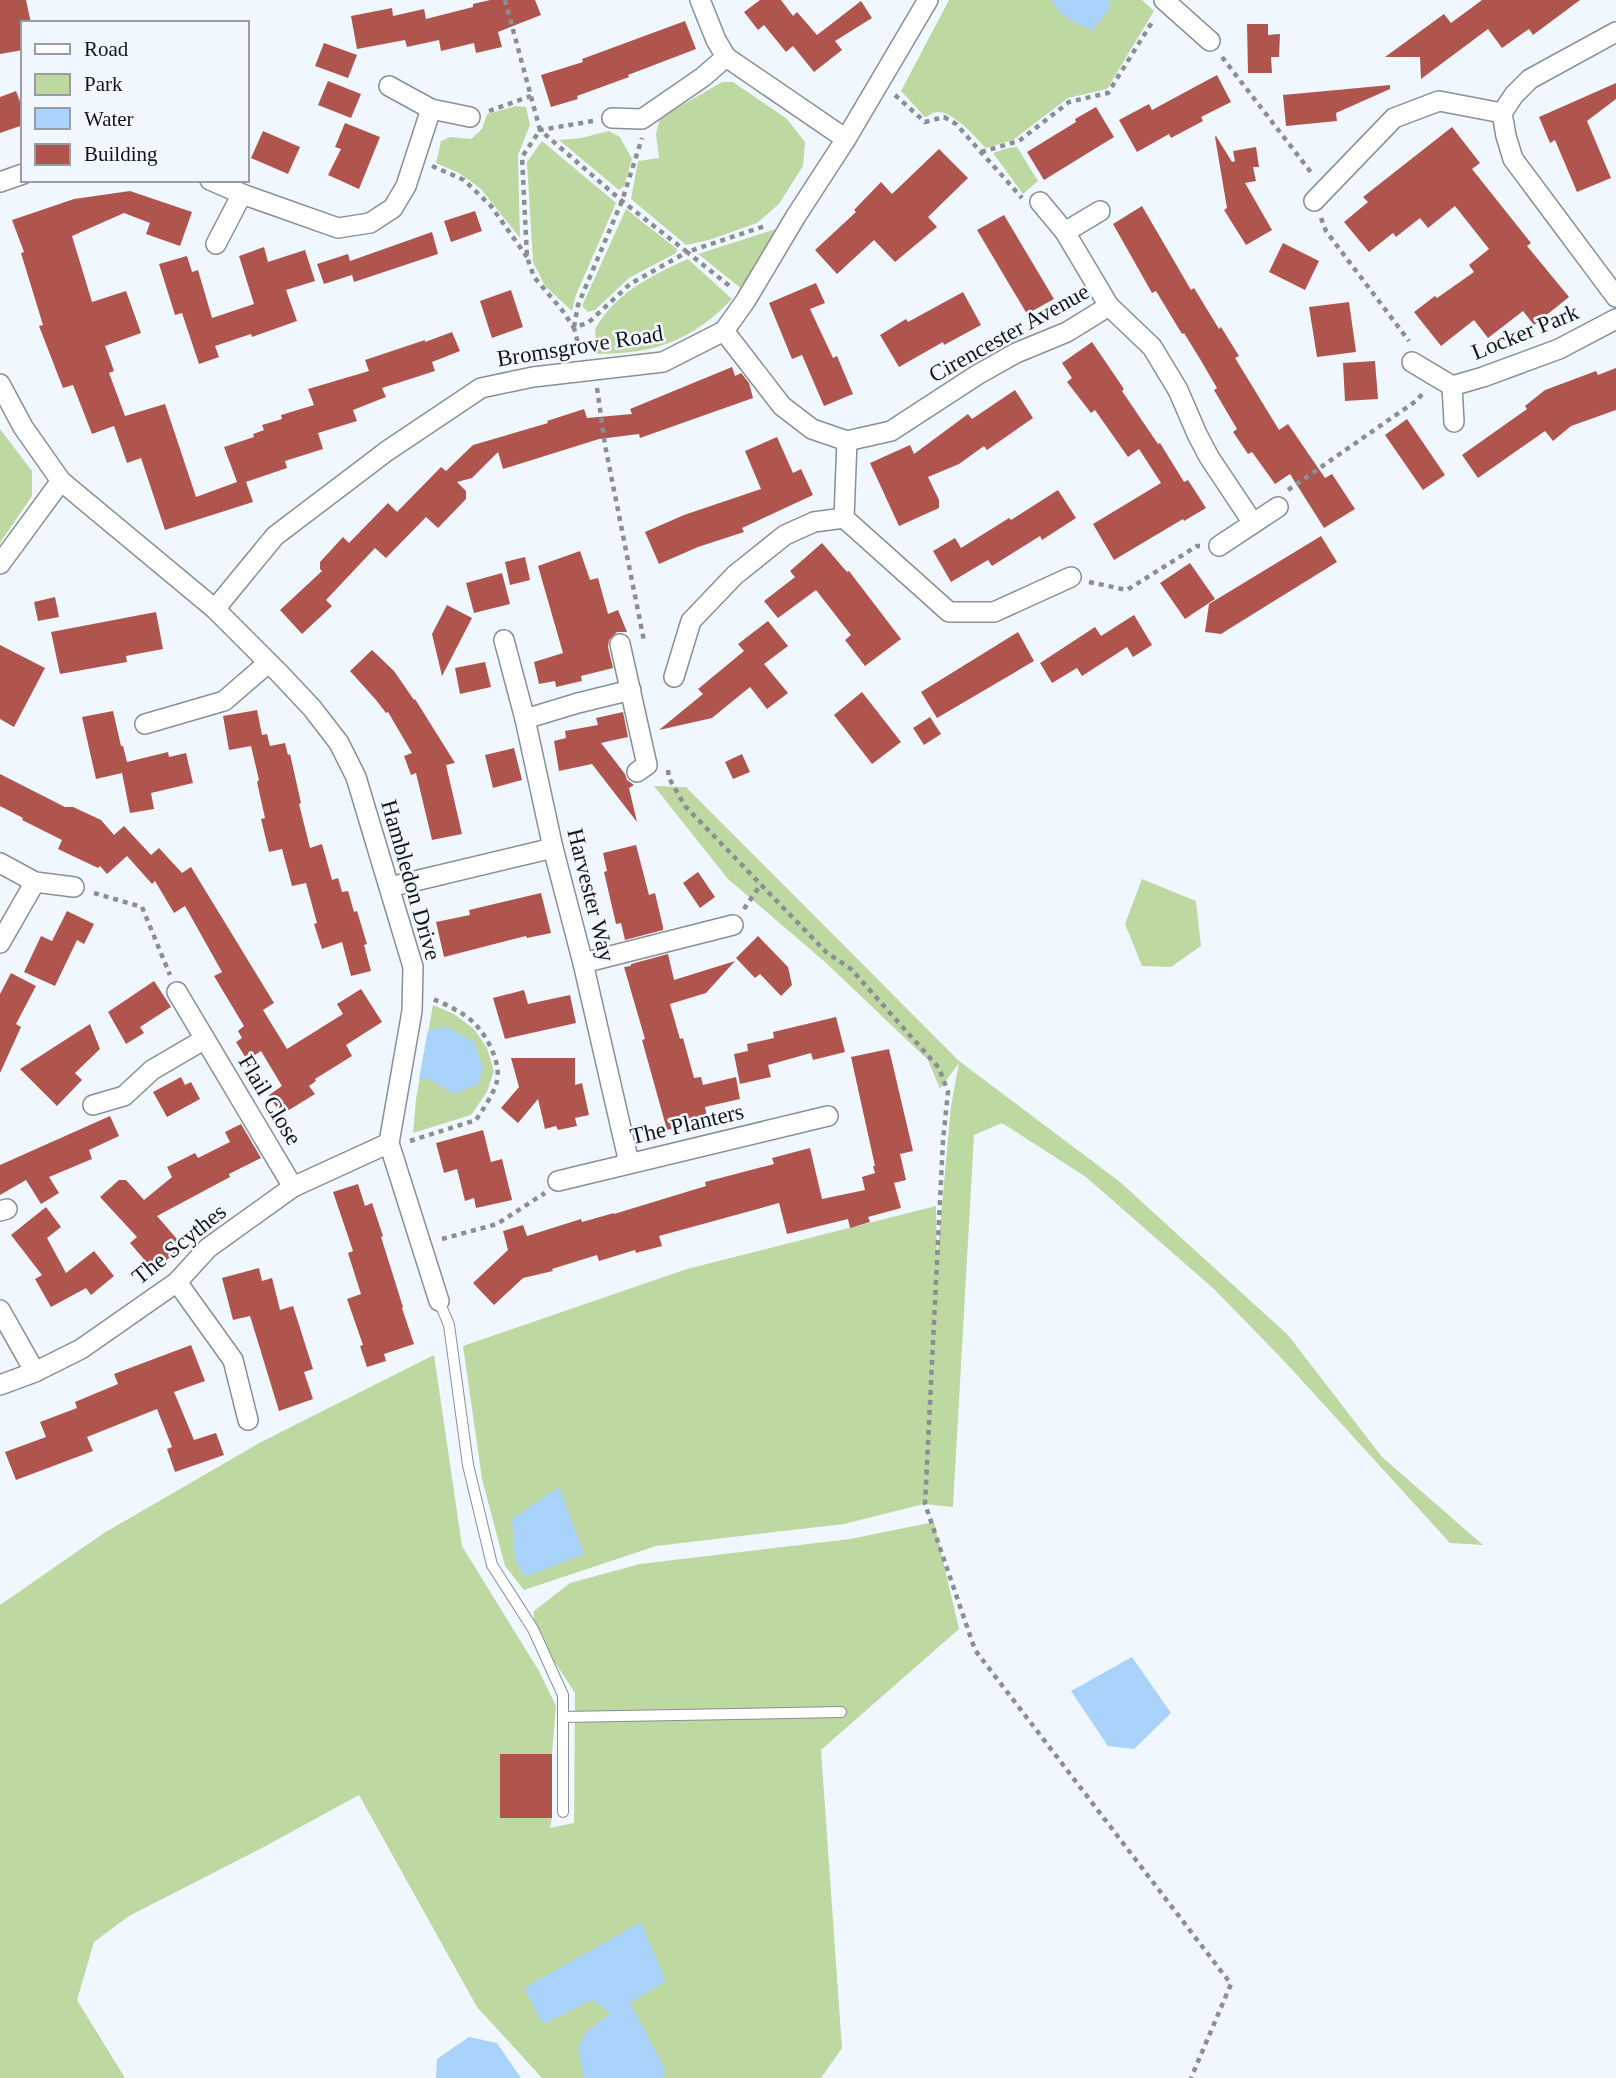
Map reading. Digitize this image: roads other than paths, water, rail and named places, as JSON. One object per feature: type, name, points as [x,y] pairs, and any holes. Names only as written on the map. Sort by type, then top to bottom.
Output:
[{"type":"street","points":[[700,0],[726,57],[846,139]]},
{"type":"street","name":"Bromsgrove Road","points":[[215,610],[275,536],[387,451],[481,388],[533,377],[663,362],[724,331],[846,139],[928,0]]},
{"type":"street","points":[[1164,0],[1210,41]]},
{"type":"street","points":[[1616,32],[1530,79],[1514,95],[1502,113],[1513,159],[1616,297]]},
{"type":"street","points":[[612,118],[642,119],[703,77],[726,57]]},
{"type":"street","points":[[389,86],[431,108],[470,117]]},
{"type":"street","points":[[1319,195],[1394,118],[1439,101],[1502,113]]},
{"type":"street","points":[[215,182],[338,228],[370,223],[393,208],[406,186],[431,108]]},
{"type":"street","points":[[0,182],[21,175]]},
{"type":"street","points":[[216,244],[242,194]]},
{"type":"street","points":[[1040,202],[1065,232],[1109,306]]},
{"type":"street","points":[[1065,232],[1100,211]]},
{"type":"street","name":"Cirencester Avenue","points":[[847,441],[891,431],[976,375],[1016,353],[1067,332],[1109,306],[1152,347],[1178,390],[1209,457],[1254,523]]},
{"type":"street","name":"Locker Park","points":[[1454,422],[1445,382],[1483,377],[1559,349],[1616,319]]},
{"type":"street","points":[[724,331],[782,406],[813,429],[847,441],[844,518]]},
{"type":"street","points":[[1412,362],[1445,382]]},
{"type":"street","name":"Hambledon Drive","points":[[0,384],[23,427],[61,481],[215,610],[268,663],[312,708],[339,743],[356,777],[413,967],[412,1011],[390,1145],[439,1301]]},
{"type":"street","points":[[0,564],[61,481]]},
{"type":"street","points":[[1219,546],[1278,507]]},
{"type":"street","points":[[674,677],[691,621],[735,575],[785,535],[814,522],[844,518],[949,612],[994,612],[1071,577]]},
{"type":"street","name":"Harvester Way","points":[[504,640],[629,1163]]},
{"type":"street","points":[[620,645],[647,765],[637,772]]},
{"type":"street","points":[[145,724],[224,701],[268,663]]},
{"type":"street","points":[[525,719],[631,690]]},
{"type":"street","points":[[390,887],[553,848]]},
{"type":"street","points":[[0,863],[36,882],[74,887]]},
{"type":"street","points":[[0,943],[36,882]]},
{"type":"street","points":[[583,963],[733,925]]},
{"type":"street","name":"Flail Close","points":[[177,992],[293,1186]]},
{"type":"street","points":[[93,1105],[124,1096],[152,1070],[205,1039]]},
{"type":"street","name":"The Planters","points":[[558,1181],[828,1116]]},
{"type":"street","name":"The Scythes","points":[[0,1385],[81,1349],[177,1282],[208,1248],[293,1186],[390,1145]]},
{"type":"street","points":[[177,1282],[233,1360],[248,1420]]},
{"type":"street","points":[[0,1310],[34,1372]]},
{"type":"lane","points":[[439,1301],[449,1325],[468,1465],[492,1565],[533,1629],[563,1695],[563,1812]]},
{"type":"lane","points":[[563,1717],[841,1712]]},
{"type":"water","points":[[1051,0],[1109,0],[1111,7],[1092,31],[1062,15]]},
{"type":"water","points":[[448,1027],[474,1042],[483,1067],[479,1084],[453,1094],[431,1080],[419,1079],[428,1030]]},
{"type":"water","points":[[559,1487],[584,1554],[525,1577],[515,1559],[512,1519]]},
{"type":"water","points":[[1132,1657],[1171,1713],[1134,1749],[1108,1746],[1071,1691]]},
{"type":"water","points":[[641,1922],[666,1981],[630,2003],[665,2069],[664,2078],[584,2078],[578,2047],[587,2031],[611,2013],[592,2000],[543,2024],[524,1988]]},
{"type":"water","points":[[469,2037],[497,2043],[521,2078],[436,2078],[437,2059]]}]
